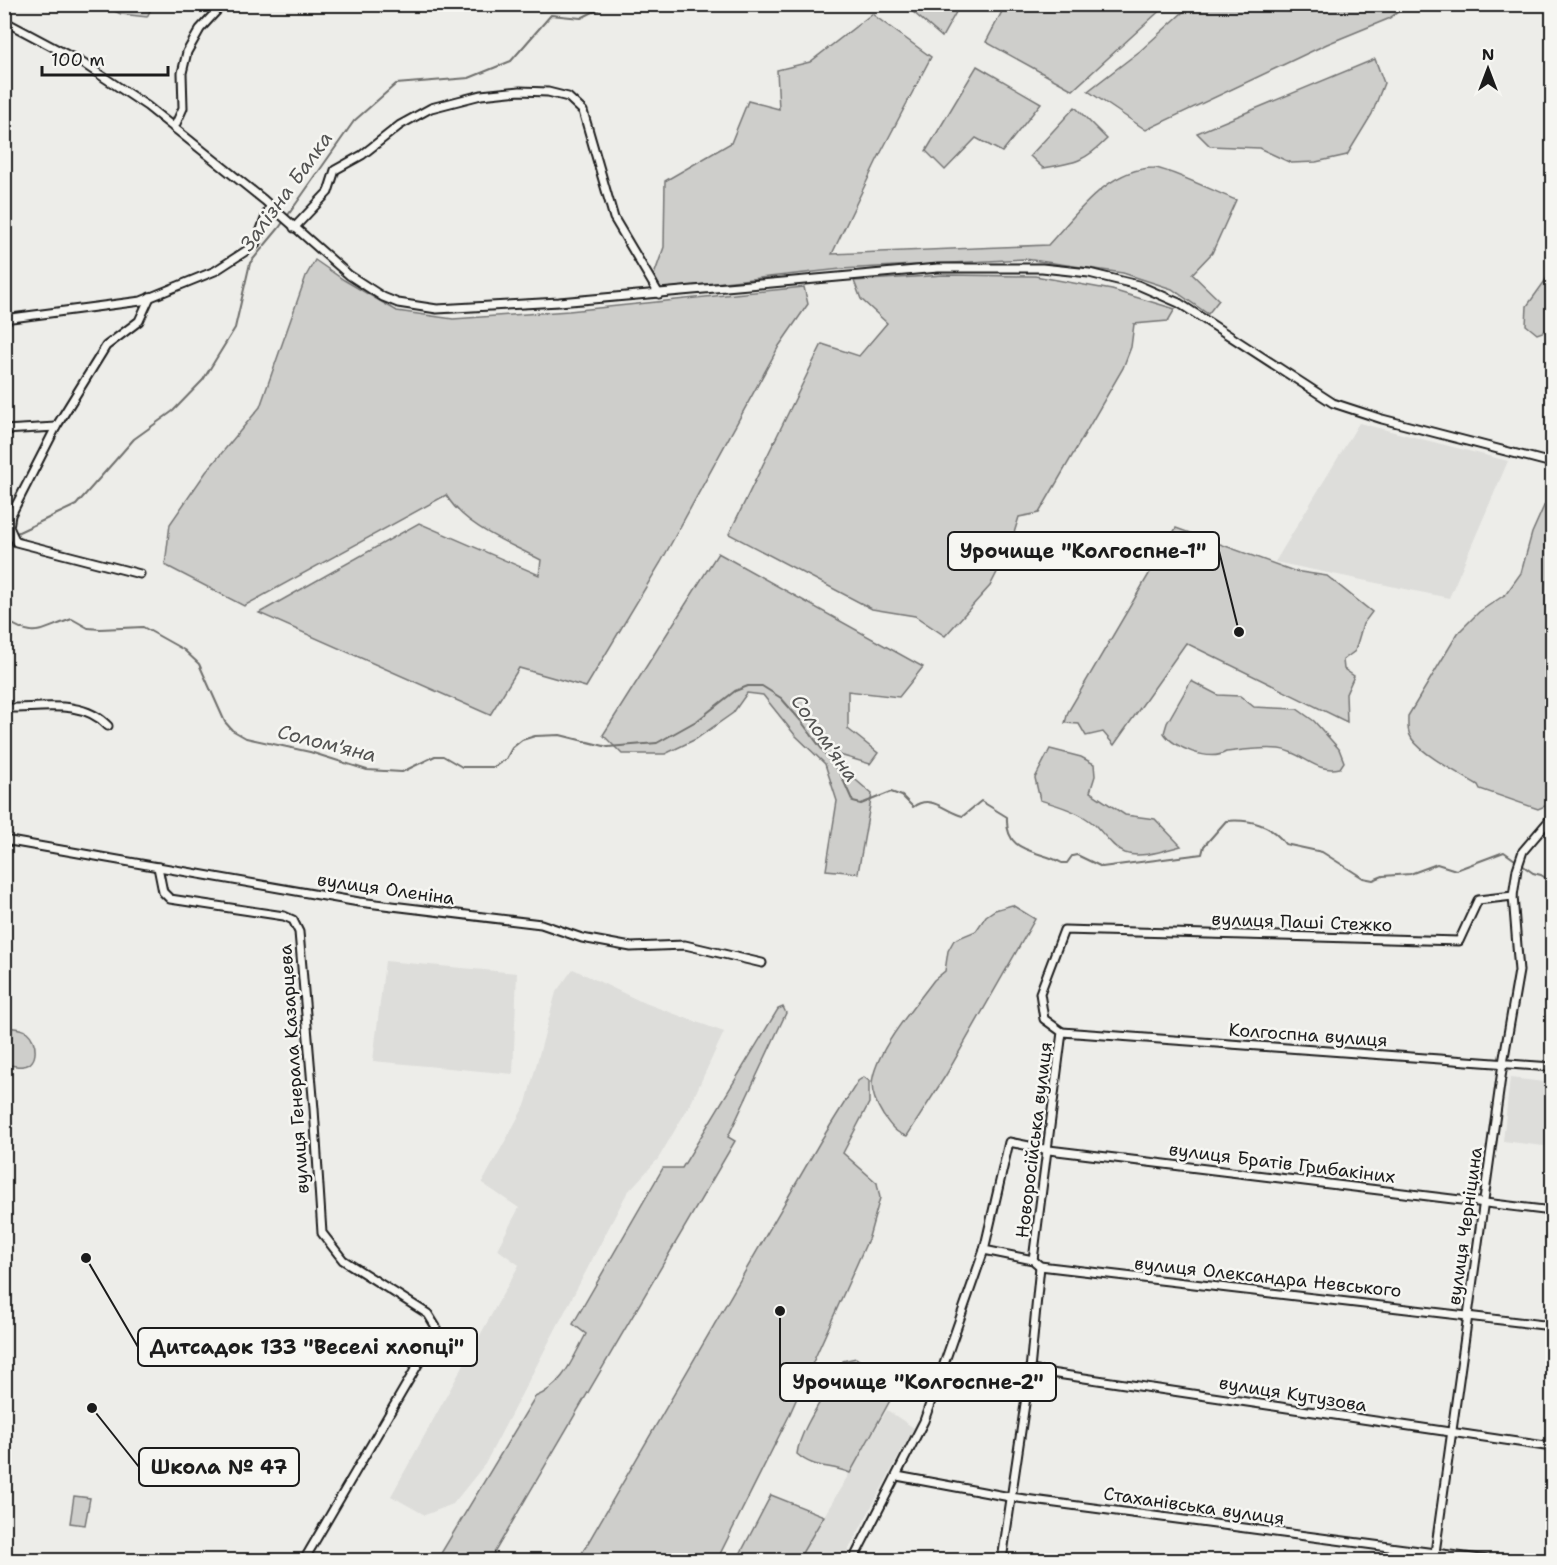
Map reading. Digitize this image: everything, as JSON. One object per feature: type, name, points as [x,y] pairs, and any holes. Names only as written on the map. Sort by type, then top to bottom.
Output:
[{"type":"street","points":[[174,128],[183,108],[182,73],[187,52],[200,29],[223,4]]},
{"type":"street","points":[[4,21],[81,62],[174,128],[366,287],[390,300],[416,307],[458,309],[659,294],[938,268],[1042,267],[1138,285],[1179,303],[1333,403],[1382,419],[1552,463]]},
{"type":"street","points":[[292,226],[328,192],[335,170],[362,155],[400,125],[431,108],[481,95],[548,92],[568,97],[583,111],[614,218],[659,294]]},
{"type":"street","points":[[4,319],[141,301],[215,271],[255,245],[271,206]]},
{"type":"street","points":[[140,574],[15,540],[10,530],[11,515],[56,427],[106,346],[139,321],[150,297]]},
{"type":"street","points":[[4,430],[56,427]]},
{"type":"street","points":[[4,708],[68,706],[98,715],[108,726]]},
{"type":"street","name":"вулиця Черніцина","points":[[1435,1557],[1450,1433],[1503,1064],[1519,971],[1513,896],[1517,869],[1523,851],[1552,817]]},
{"type":"street","name":"вулиця Оленіна","points":[[4,840],[359,902],[541,924],[582,938],[631,947],[685,945],[762,963]]},
{"type":"street","name":"вулиця Генерала Казарцева","points":[[158,867],[163,892],[170,899],[284,916],[293,920],[298,932],[301,956],[322,1233],[343,1260],[428,1314],[436,1327],[426,1349],[303,1560]]},
{"type":"street","name":"вулиця Паші Стежко","points":[[1064,930],[1459,941],[1478,900],[1513,896]]},
{"type":"street","name":"Новоросійська вулиця","points":[[1034,1260],[1062,1032],[1044,1019],[1040,993],[1064,930]]},
{"type":"street","name":"Колгоспна вулиця","points":[[1062,1032],[1552,1067]]},
{"type":"street","name":"вулиця Братів Грибакіних","points":[[984,1250],[1009,1142],[1049,1150],[1552,1211]]},
{"type":"street","points":[[853,1560],[924,1421],[984,1250],[1034,1260],[1041,1266],[1030,1370],[1002,1560]]},
{"type":"street","name":"вулиця Олександра Невського","points":[[1041,1266],[1552,1326]]},
{"type":"street","name":"вулиця Кутузова","points":[[1030,1370],[1552,1447]]},
{"type":"street","name":"Стаханівська вулиця","points":[[897,1476],[1010,1497],[1435,1557],[1488,1560]]},
{"type":"shaded area","points":[[1006,4],[1166,5],[1073,90],[986,42]]},
{"type":"shaded area","points":[[1192,4],[1408,5],[1388,19],[1327,44],[1146,130],[1088,91],[1140,51]]},
{"type":"shaded area","points":[[101,5],[153,5],[147,17],[121,14]]},
{"type":"shaded area","points":[[905,5],[960,5],[942,37]]},
{"type":"shaded area","points":[[872,14],[931,57],[877,160],[832,254],[1048,245],[1082,207],[1108,184],[1137,170],[1154,168],[1181,176],[1236,200],[1212,253],[1192,274],[1219,300],[1208,314],[1172,289],[1123,273],[1025,259],[841,269],[661,289],[654,275],[664,247],[665,181],[731,143],[748,101],[779,109],[777,70],[810,62]]},
{"type":"shaded area","points":[[1375,59],[1384,83],[1372,114],[1347,155],[1316,162],[1291,163],[1259,148],[1210,146],[1197,133]]},
{"type":"shaded area","points":[[977,66],[1041,103],[1002,152],[976,138],[945,170],[926,151]]},
{"type":"shaded area","points":[[1075,107],[1107,139],[1085,157],[1063,165],[1043,168],[1030,156]]},
{"type":"shaded area","points":[[315,260],[397,311],[453,319],[569,311],[804,287],[808,304],[779,346],[661,562],[586,687],[519,668],[490,715],[259,613],[419,523],[539,575],[541,560],[476,525],[454,506],[446,495],[244,606],[165,565],[170,524],[206,472],[260,407],[306,276]]},
{"type":"shaded area","points":[[1552,271],[1552,333],[1548,330],[1537,334],[1526,325],[1527,306]]},
{"type":"shaded area","points":[[944,275],[1035,276],[1112,290],[1175,309],[1168,321],[1134,324],[1131,347],[1123,368],[1039,513],[1019,517],[1009,549],[990,586],[945,636],[915,616],[872,609],[729,534],[822,344],[859,356],[887,323],[861,299],[854,281]]},
{"type":"shaded area","points":[[1359,423],[1508,461],[1449,598],[1275,562]]},
{"type":"shaded area","points":[[1552,488],[1552,803],[1538,809],[1480,789],[1478,785],[1433,758],[1412,739],[1408,716],[1458,633],[1479,612],[1506,594],[1521,573],[1532,533]]},
{"type":"shaded area","points":[[1176,528],[1294,571],[1327,576],[1372,612],[1363,624],[1355,651],[1343,660],[1344,669],[1354,676],[1346,694],[1347,722],[1186,643],[1114,745],[1103,732],[1086,736],[1079,724],[1065,723],[1068,712]]},
{"type":"shaded area","points":[[718,553],[923,667],[899,697],[848,691],[848,729],[878,753],[870,764],[836,754],[857,781],[872,794],[858,873],[826,870],[837,801],[825,764],[795,735],[763,695],[747,693],[733,713],[696,739],[665,754],[622,754],[603,735]]},
{"type":"shaded area","points":[[1191,681],[1218,695],[1240,696],[1254,707],[1297,709],[1314,721],[1339,749],[1344,762],[1340,768],[1331,769],[1323,768],[1279,749],[1252,749],[1211,755],[1192,752],[1175,744],[1164,733],[1167,723]]},
{"type":"shaded area","points":[[1050,749],[1081,757],[1094,764],[1095,776],[1090,792],[1125,815],[1155,819],[1181,846],[1160,852],[1131,855],[1117,848],[1083,816],[1040,800],[1035,778]]},
{"type":"shaded area","points":[[1012,905],[1035,919],[946,1075],[907,1136],[903,1135],[888,1122],[874,1097],[872,1084],[874,1071],[880,1058],[907,1016],[934,980],[945,971],[948,951],[954,940],[976,931],[986,916],[995,910]]},
{"type":"shaded area","points":[[385,961],[517,973],[513,1074],[373,1061]]},
{"type":"shaded area","points":[[573,969],[642,1002],[724,1032],[692,1101],[658,1159],[627,1193],[485,1464],[453,1504],[425,1515],[391,1496],[519,1265],[497,1249],[519,1208],[482,1183],[526,1103],[556,992]]},
{"type":"shaded area","points":[[783,1007],[786,1013],[728,1137],[735,1141],[490,1560],[437,1560],[535,1397],[553,1386],[566,1371],[586,1334],[573,1324],[663,1168],[682,1168],[778,1009]]},
{"type":"shaded area","points":[[5,1027],[27,1032],[33,1040],[34,1056],[28,1064],[19,1066],[5,1064]]},
{"type":"shaded area","points":[[864,1077],[869,1081],[869,1103],[843,1153],[877,1183],[880,1198],[869,1237],[788,1418],[717,1560],[578,1560],[820,1142],[858,1081]]},
{"type":"shaded area","points":[[1510,1078],[1552,1083],[1552,1147],[1503,1141]]},
{"type":"shaded area","points":[[856,1358],[898,1386],[850,1473],[816,1465],[797,1454],[804,1432],[843,1361]]},
{"type":"shaded area","points":[[887,1410],[914,1428],[843,1560],[798,1560]]},
{"type":"shaded area","points":[[771,1495],[824,1516],[798,1560],[737,1560]]},
{"type":"shaded area","points":[[74,1496],[90,1498],[85,1525],[70,1523]]},
{"type":"waterway","name":"Залізна Балка","points":[[4,539],[76,505],[134,439],[173,411],[203,380],[235,328],[250,263],[279,228],[354,121],[396,84],[469,78],[511,61],[551,15],[581,18],[609,4]]},
{"type":"waterway","name":"Солом'яна","points":[[4,619],[31,631],[38,631],[72,619],[88,628],[143,627],[184,650],[199,664],[225,722],[232,730],[246,738],[310,752],[367,770],[402,772],[435,756],[443,756],[462,767],[494,767],[506,759],[512,748],[522,740],[535,736],[560,735],[608,747],[657,743],[698,720],[735,691],[748,686],[762,686],[781,698],[801,721],[841,775],[853,802],[861,804],[891,792],[902,796],[913,807],[920,803],[933,803],[963,816],[981,801],[1007,817],[1011,838],[1017,845],[1062,863],[1067,863],[1072,856],[1077,855],[1102,867],[1202,854],[1204,846],[1226,821],[1235,821],[1259,824],[1273,832],[1285,844],[1322,852],[1363,878],[1373,880],[1383,876],[1410,874],[1437,864],[1456,870],[1504,852],[1533,873],[1552,882]]},
{"type":"place","name":"Урочище \"Колгоспне-1\"","points":[[1239,632]]},
{"type":"place","name":"Дитсадок 133 \"Веселі хлопці\"","points":[[86,1258]]},
{"type":"place","name":"Урочище \"Колгоспне-2\"","points":[[780,1311]]},
{"type":"place","name":"Школа № 47","points":[[92,1408]]}]
